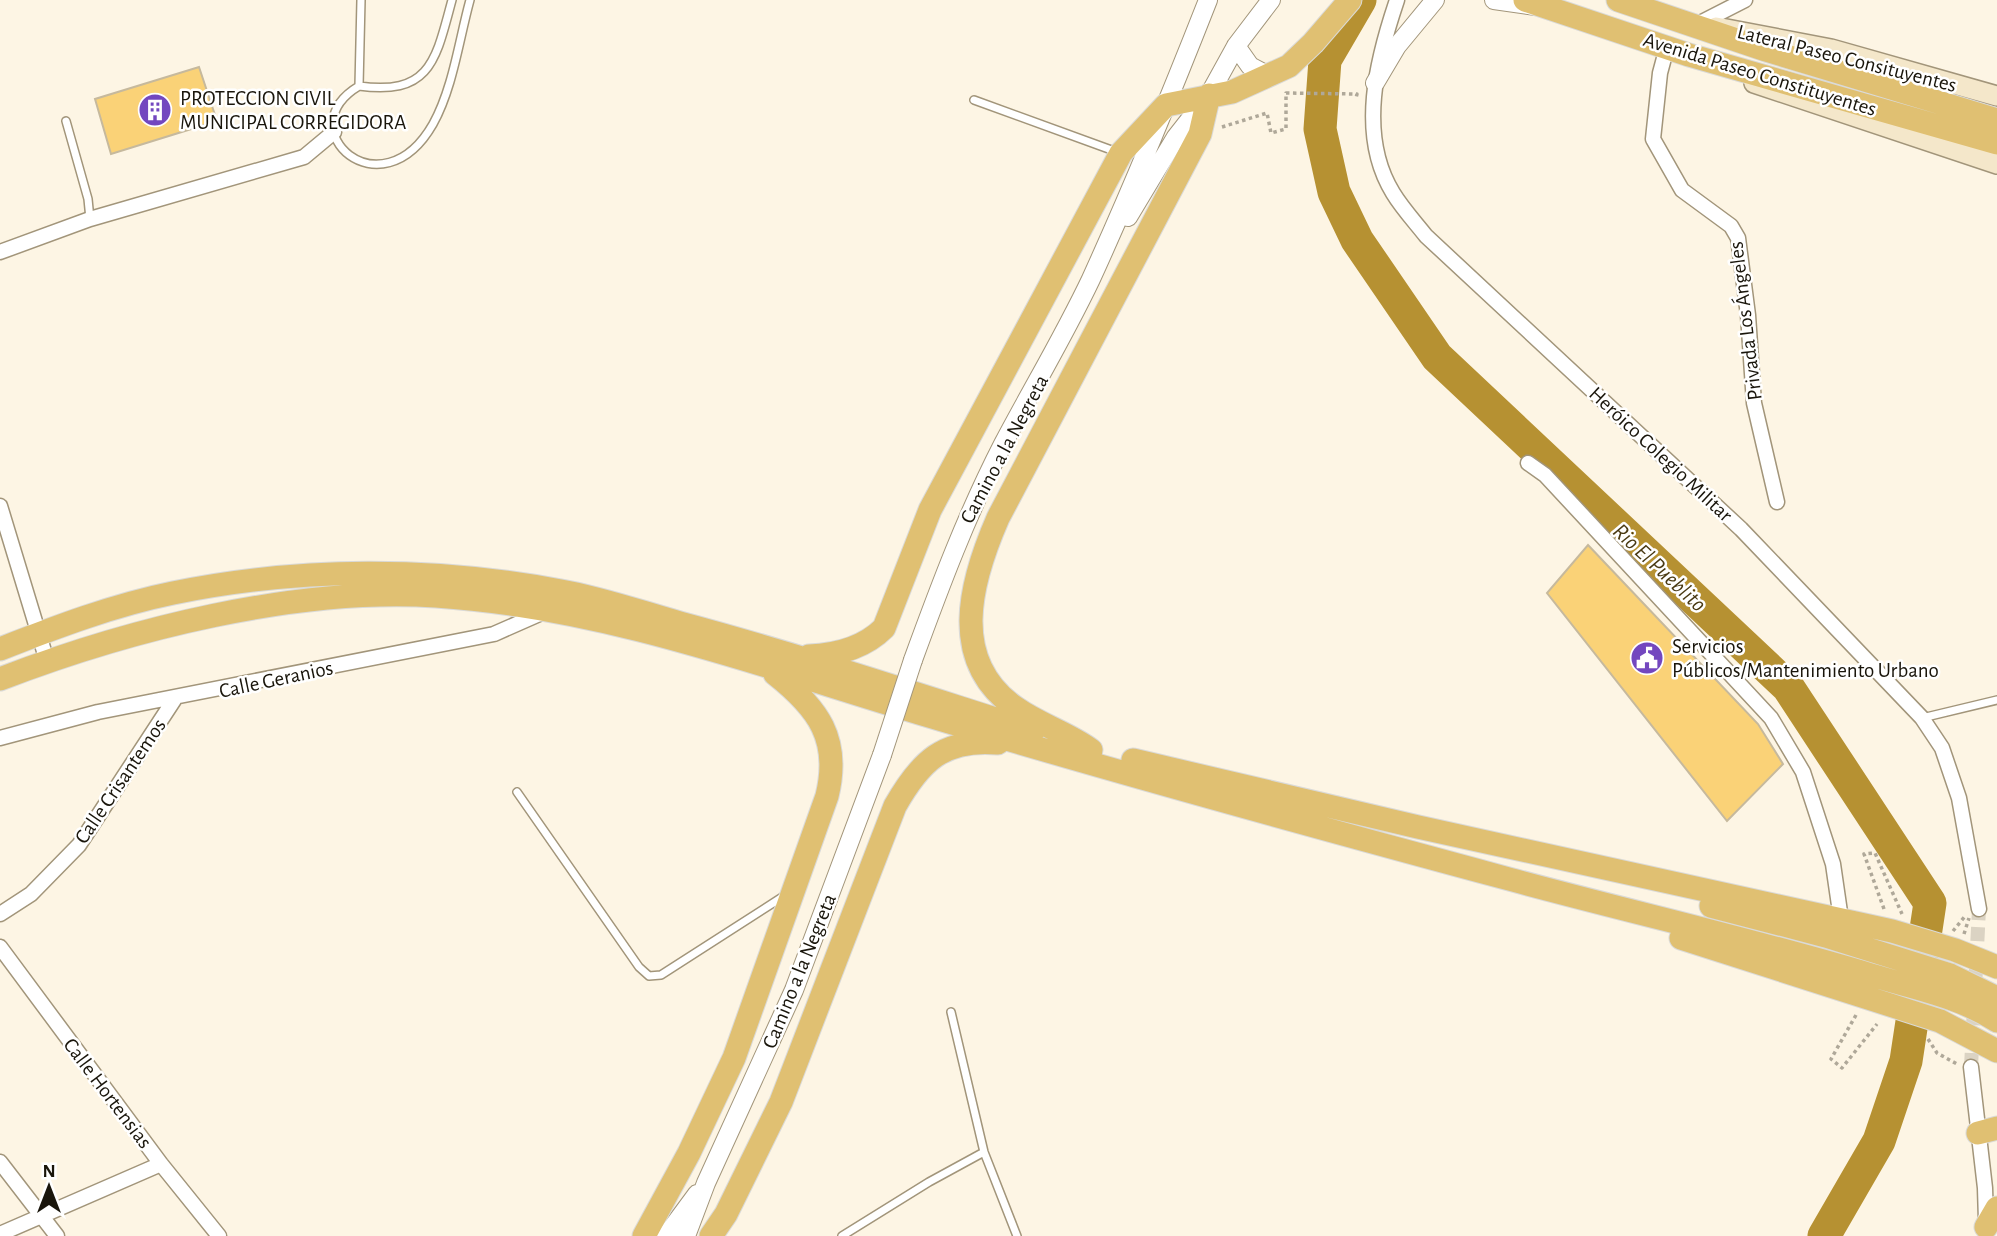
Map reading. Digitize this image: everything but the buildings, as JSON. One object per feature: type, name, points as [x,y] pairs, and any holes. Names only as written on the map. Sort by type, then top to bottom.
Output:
[{"type":"highway","points":[[795,655],[844,651],[874,638],[884,628],[930,510],[1121,153],[1167,106],[1231,92],[1269,76],[1299,58],[1350,0]]},
{"type":"highway","name":"Avenida Paseo Constituyentes","points":[[1618,0],[1766,50],[1997,120]]},
{"type":"highway","name":"Avenida Paseo Constituyentes","points":[[1535,4],[1689,55],[1997,143]]},
{"type":"highway","points":[[1091,750],[1074,737],[1030,718],[988,684],[972,637],[974,580],[998,518],[1200,134],[1209,95]]},
{"type":"highway","points":[[0,649],[107,610],[173,593],[323,575],[400,573],[474,578],[564,591],[795,655],[1091,750],[1418,827],[1841,919],[1899,927],[1955,945],[1997,967]]},
{"type":"highway","points":[[0,679],[47,660],[181,623],[259,608],[350,597],[433,595],[596,618],[1027,746],[1513,880],[1818,959],[1974,1006],[1997,1021]]},
{"type":"highway","points":[[644,1236],[734,1058],[827,796],[833,771],[832,757],[818,716],[801,695],[767,667]]},
{"type":"highway","points":[[711,1236],[726,1214],[781,1102],[895,806],[911,779],[923,764],[951,748],[976,743],[1027,746]]},
{"type":"highway","points":[[1418,827],[1826,936],[1950,975],[1997,998]]},
{"type":"highway","points":[[1513,880],[1798,978],[1867,996],[1940,1021],[1996,1059]]},
{"type":"main road","name":"Lateral Paseo Consituyentes","points":[[1696,25],[1735,28],[1801,42],[1997,96]]},
{"type":"main road","name":"Lateral Paseo Consituyentes","points":[[1689,55],[1707,66],[1780,93],[1997,164]]},
{"type":"street","name":"Camino a la Negreta","points":[[686,1236],[706,1184],[794,990],[882,755],[957,539],[1004,443],[1047,367],[1090,281],[1167,106],[1208,0]]},
{"type":"street","name":"Heróico Colegio Militar","points":[[1397,0],[1384,38],[1373,108],[1379,158],[1392,192],[1426,236],[1741,529],[1922,719],[1942,748],[1959,798],[1979,905]]},
{"type":"street","points":[[1375,83],[1397,46],[1435,0]]},
{"type":"street","points":[[1494,0],[1535,4]]},
{"type":"street","points":[[1696,25],[1745,0]]},
{"type":"street","name":"Camino a la Negreta","points":[[1090,281],[1176,137],[1209,95],[1236,46],[1264,5]]},
{"type":"street","points":[[1236,46],[1250,66],[1269,76]]},
{"type":"street","name":"Privada Los Ángeles","points":[[1667,47],[1653,139],[1682,190],[1731,226],[1738,237],[1748,315],[1754,403],[1777,502]]},
{"type":"street","points":[[0,252],[90,219],[304,157],[334,132]]},
{"type":"street","points":[[1528,463],[1545,475],[1770,718],[1803,772],[1833,864],[1841,919]]},
{"type":"street","points":[[0,506],[47,660]]},
{"type":"street","name":"Calle Geranios","points":[[0,738],[98,712],[494,634],[548,610]]},
{"type":"street","name":"Calle Crisantemos","points":[[0,914],[30,894],[79,845],[174,699]]},
{"type":"street","name":"Calle Hortensias","points":[[0,947],[161,1164],[219,1236]]},
{"type":"street","points":[[1971,1070],[1987,1131],[1985,1188],[1989,1224]]},
{"type":"street","points":[[0,1162],[57,1236]]},
{"type":"street","points":[[0,1234],[161,1164]]},
{"type":"street","name":"Camino a la Negreta","points":[[666,1236],[706,1184]]},
{"type":"lane","points":[[360,0],[359,86],[339,103],[335,110],[334,132],[342,151],[349,158],[371,165],[392,162],[418,145],[439,113],[470,0]]},
{"type":"lane","points":[[359,86],[383,90],[410,85],[437,57],[452,0]]},
{"type":"lane","points":[[974,100],[1121,153]]},
{"type":"lane","points":[[66,121],[90,219]]},
{"type":"lane","points":[[1922,719],[1997,700]]},
{"type":"lane","points":[[517,792],[639,967],[649,976],[662,975],[793,890]]},
{"type":"lane","points":[[951,1012],[984,1152],[1017,1236]]},
{"type":"lane","points":[[842,1236],[929,1182],[984,1152]]},
{"type":"path","points":[[1200,134],[1267,113],[1271,133],[1286,129],[1286,93],[1356,94],[1356,106]]},
{"type":"path","points":[[1875,853],[1899,927],[1864,855],[1875,853]]},
{"type":"path","points":[[1955,945],[1979,905]]},
{"type":"path","points":[[1955,945],[1979,905]]},
{"type":"path","points":[[1867,996],[1831,1059],[1842,1068],[1877,1024]]},
{"type":"path","points":[[1928,1039],[1937,1053],[1971,1070]]},
{"type":"waterway","name":"Rio El Pueblito","points":[[1360,0],[1325,60],[1320,129],[1334,192],[1357,240],[1437,357],[1788,687],[1930,903],[1906,1061],[1879,1141],[1824,1236]]},
{"type":"tunnel","points":[[1971,1067],[1979,909]]},
{"type":"place","name":"PROTECCION CIVIL MUNICIPAL CORREGIDORA","points":[[155,110]]},
{"type":"place","name":"Servicios Públicos/Mantenimiento Urbano","points":[[1647,658]]}]
